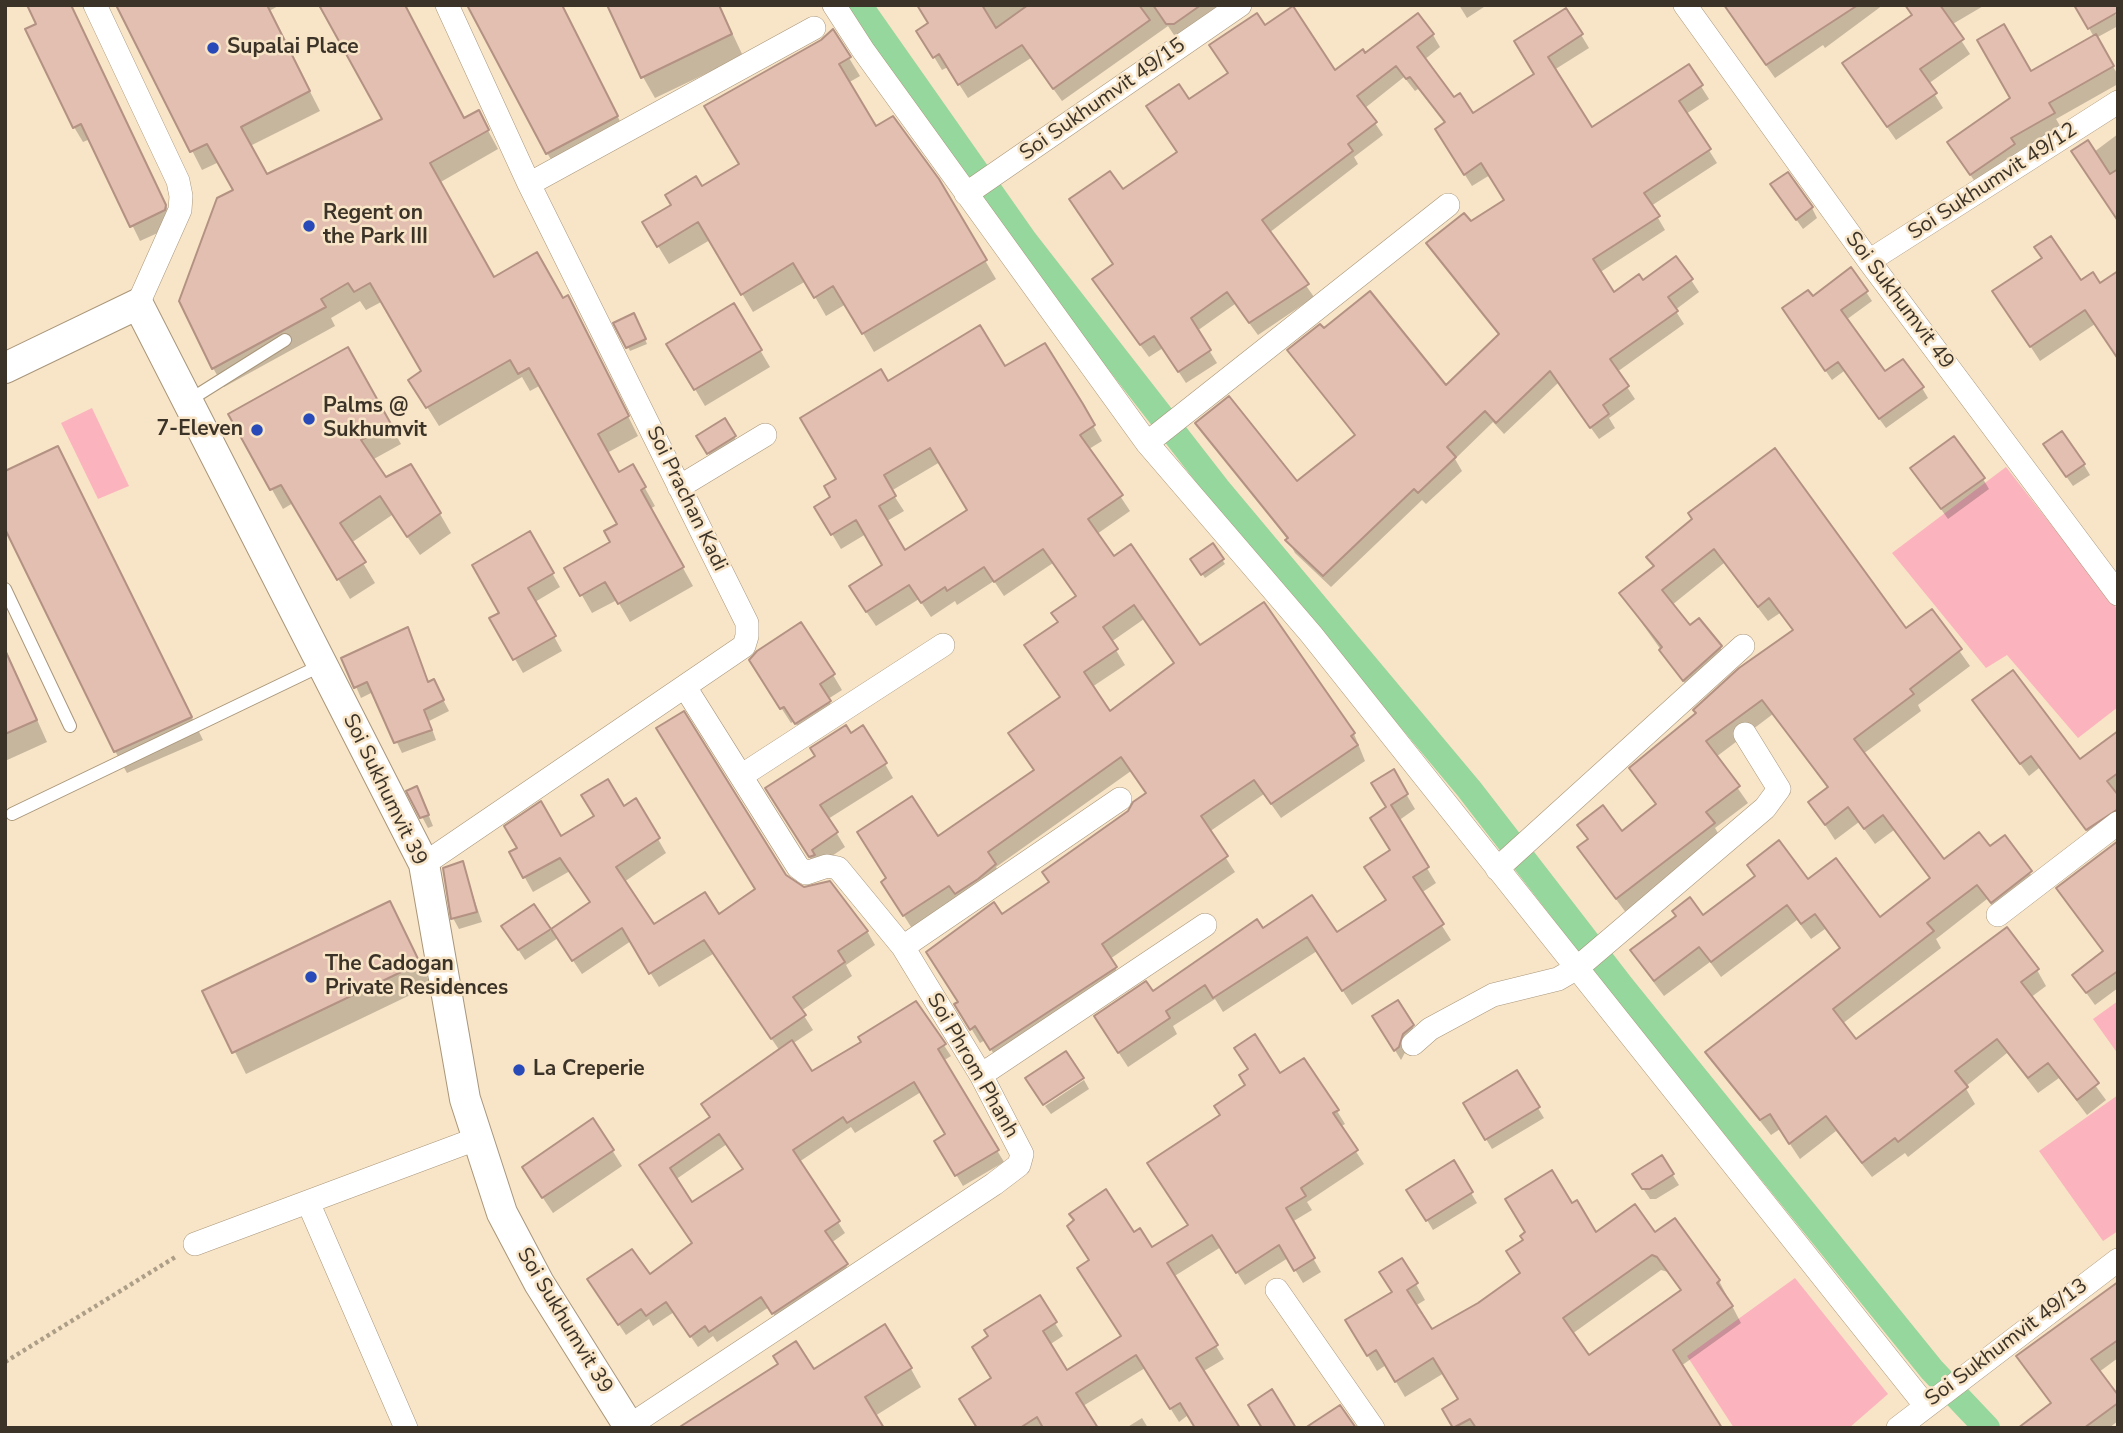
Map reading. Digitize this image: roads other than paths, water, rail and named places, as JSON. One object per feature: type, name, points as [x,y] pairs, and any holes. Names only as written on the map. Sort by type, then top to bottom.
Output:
[{"type":"street","points":[[5,368],[138,304],[180,210],[178,181],[95,5]]},
{"type":"street","name":"Soi Prachan Kadi","points":[[424,864],[744,646],[747,636],[747,623],[529,184],[447,5]]},
{"type":"street","points":[[834,5],[966,194],[1147,443],[1311,634],[1925,1405]]},
{"type":"street","name":"Soi Sukhumvit 49/15","points":[[966,194],[1240,5]]},
{"type":"street","name":"Soi Sukhumvit 49","points":[[1694,9],[1869,261],[2118,594]]},
{"type":"street","points":[[529,184],[814,28]]},
{"type":"street","name":"Soi Sukhumvit 49/12","points":[[1869,261],[2118,102]]},
{"type":"street","points":[[1147,443],[1448,205]]},
{"type":"street","name":"Soi Sukhumvit 39","points":[[138,304],[424,864],[456,1056],[476,1139],[518,1247],[629,1427]]},
{"type":"street","points":[[679,487],[765,435]]},
{"type":"street","points":[[741,776],[943,645]]},
{"type":"street","points":[[1497,869],[1743,646]]},
{"type":"street","name":"Soi Phrom Phanh","points":[[629,1427],[899,1249],[1019,1165],[1021,1154],[981,1075],[903,947],[838,868],[827,866],[806,873],[798,867],[684,687]]},
{"type":"street","points":[[1413,1044],[1430,1029],[1493,995],[1558,979],[1577,968],[1774,798],[1779,789],[1745,734]]},
{"type":"street","points":[[903,947],[1120,799]]},
{"type":"street","points":[[1998,915],[2118,823]]},
{"type":"street","points":[[981,1075],[1205,925]]},
{"type":"street","points":[[195,1244],[476,1139]]},
{"type":"street","points":[[308,1202],[406,1428]]},
{"type":"street","name":"Soi Sukhumvit 49/13","points":[[1898,1428],[2118,1260]]},
{"type":"street","points":[[1278,1290],[1373,1428]]},
{"type":"lane","points":[[188,401],[285,340]]},
{"type":"lane","points":[[5,589],[70,726]]},
{"type":"lane","points":[[12,814],[322,665]]},
{"type":"waterway","points":[[859,5],[1024,240],[1217,488],[1469,789],[1622,987],[1932,1370],[1987,1428]]},
{"type":"place","name":"Supalai Place","points":[[213,48]]},
{"type":"place","name":"Regent on the Park III","points":[[309,226]]},
{"type":"place","name":"Palms @ Sukhumvit","points":[[309,419]]},
{"type":"place","name":"7-Eleven","points":[[257,430]]},
{"type":"place","name":"The Cadogan Private Residences","points":[[311,977]]},
{"type":"place","name":"La Creperie","points":[[519,1070]]}]
